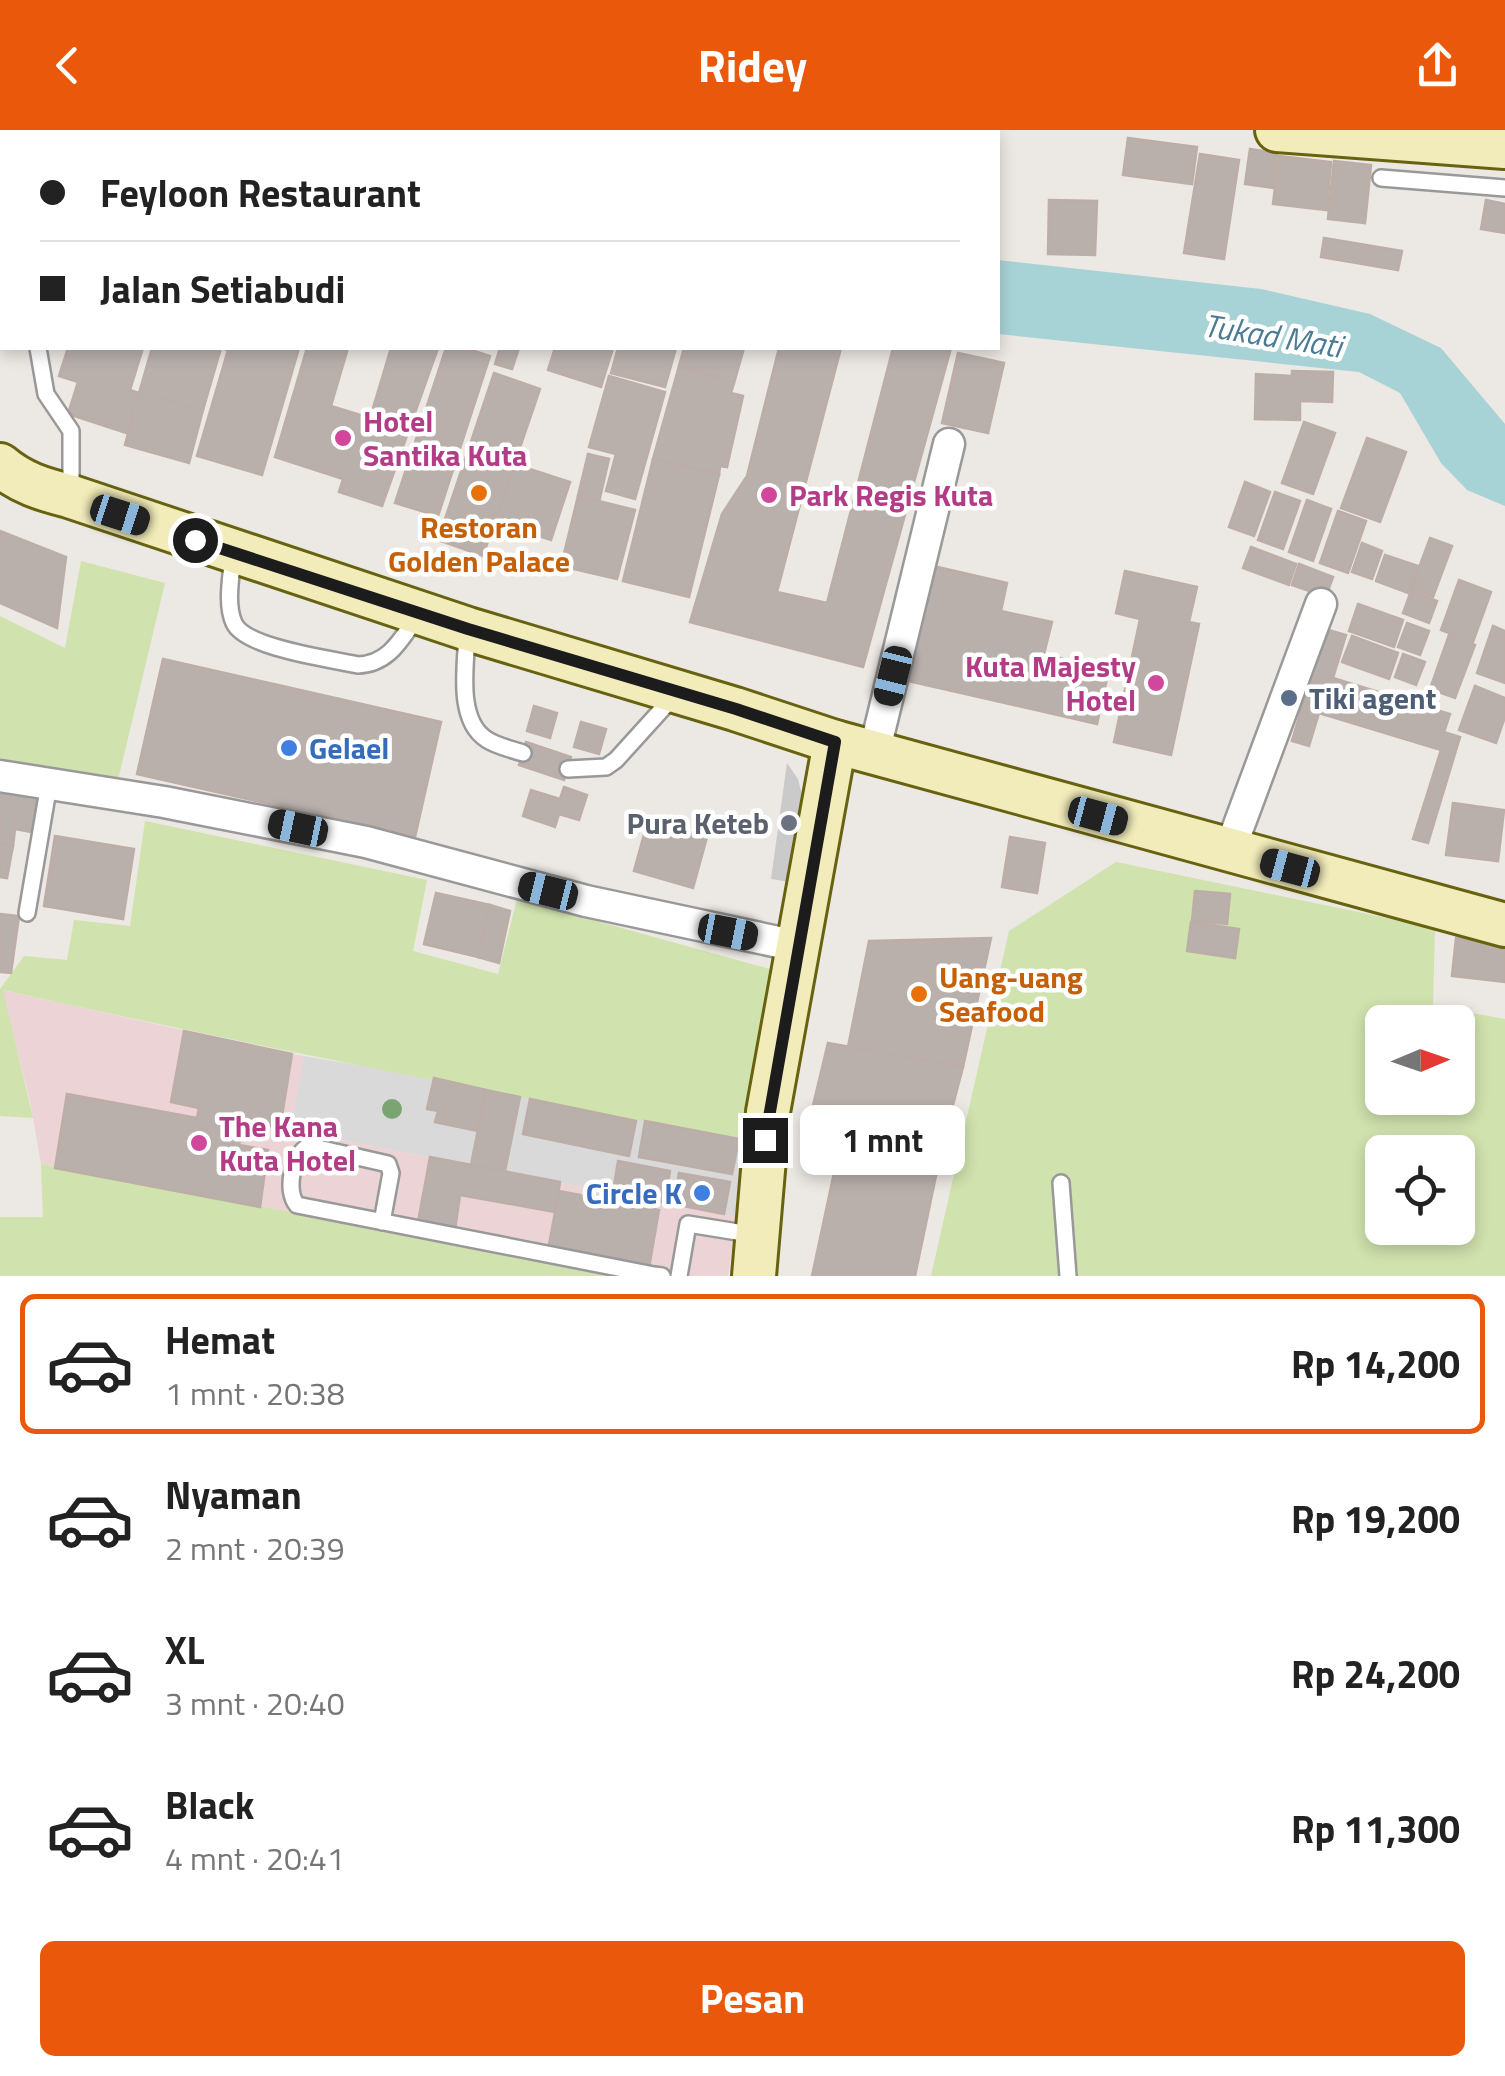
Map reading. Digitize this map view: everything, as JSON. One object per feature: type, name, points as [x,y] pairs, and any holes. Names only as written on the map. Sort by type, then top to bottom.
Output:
[{"type":"main road","points":[[1294,131],[1505,147]]},
{"type":"main road","points":[[0,465],[16,478],[233,552],[855,748],[1505,925]]},
{"type":"main road","points":[[755,1256],[768,1112],[797,946],[855,748]]},
{"type":"street","points":[[855,748],[949,444]]},
{"type":"street","points":[[1229,852],[1322,604]]},
{"type":"street","points":[[0,776],[181,805],[349,838],[586,901],[797,946]]},
{"type":"lane","points":[[1381,178],[1505,188]]},
{"type":"lane","points":[[38,350],[46,394],[70,431],[71,497]]},
{"type":"lane","points":[[233,552],[230,608],[235,627],[254,641],[373,665],[390,653],[420,613]]},
{"type":"lane","points":[[468,629],[467,700],[476,730],[486,740],[523,753]]},
{"type":"lane","points":[[568,769],[606,766],[616,760],[676,693]]},
{"type":"lane","points":[[27,913],[49,784]]},
{"type":"lane","points":[[382,1222],[391,1173],[388,1164],[309,1146],[301,1150],[291,1191],[297,1205],[382,1222],[662,1276]]},
{"type":"lane","points":[[1061,1183],[1068,1276]]},
{"type":"lane","points":[[679,1276],[688,1224],[755,1256]]},
{"type":"shaded area","name":"Pura Keteb","points":[[787,763],[798,779],[803,799],[791,882],[771,879]]},
{"type":"shaded area","name":"The Kana Kuta Hotel","points":[[2,990],[304,1057],[291,1130],[737,1217],[728,1276],[625,1276],[41,1164],[30,1101]]},
{"type":"shaded area","points":[[292,1054],[739,1139],[751,1145],[737,1217],[280,1128]]},
{"type":"green space","points":[[81,561],[165,583],[118,780],[0,761],[0,616],[65,648]]},
{"type":"green space","points":[[145,821],[427,880],[413,951],[498,974],[517,899],[784,973],[751,1145],[738,1139],[278,1049],[3,990],[33,1118],[0,1116],[0,989],[24,956],[67,960],[74,920],[130,926]]},
{"type":"green space","points":[[1116,862],[1435,928],[1433,1005],[1365,1005],[1365,1115],[1475,1115],[1475,1014],[1505,1019],[1505,1276],[931,1276],[1009,931]]},
{"type":"green space","points":[[41,1164],[625,1276],[0,1276],[0,1217],[43,1217]]},
{"type":"water","name":"Tukad Mati","points":[[1000,260],[1261,289],[1370,314],[1441,348],[1505,424],[1505,506],[1467,490],[1441,463],[1400,393],[1359,372],[1000,334]]},
{"type":"building","points":[[1128,138],[1197,147],[1192,184],[1123,175]]},
{"type":"building","points":[[1250,149],[1277,153],[1273,188],[1245,184]]},
{"type":"building","points":[[1200,154],[1239,160],[1224,259],[1184,253]]},
{"type":"building","points":[[1279,156],[1331,162],[1327,210],[1273,204]]},
{"type":"building","points":[[1334,161],[1371,165],[1365,223],[1328,219]]},
{"type":"building","points":[[1049,200],[1097,201],[1095,255],[1048,254]]},
{"type":"building","points":[[1486,200],[1505,204],[1505,233],[1481,229]]},
{"type":"building","points":[[1324,238],[1402,251],[1398,270],[1321,257]]},
{"type":"building","points":[[67,350],[142,350],[130,390],[139,393],[126,433],[68,414],[78,382],[59,376]]},
{"type":"building","points":[[151,350],[220,350],[203,410],[139,393]]},
{"type":"building","points":[[228,350],[298,350],[262,475],[197,456]]},
{"type":"building","name":"Hotel Santika Kuta","points":[[306,350],[347,350],[331,406],[370,418],[390,350],[437,350],[382,506],[339,492],[343,479],[275,457]]},
{"type":"building","points":[[445,350],[471,350],[490,356],[438,516],[395,503]]},
{"type":"building","points":[[499,350],[518,350],[512,369],[495,364]]},
{"type":"building","points":[[554,350],[612,350],[601,387],[548,370]]},
{"type":"building","points":[[617,350],[675,350],[665,387],[611,373]]},
{"type":"building","points":[[683,350],[743,350],[734,383],[679,366]]},
{"type":"building","name":"Park Regis Kuta","points":[[778,350],[840,350],[777,592],[827,603],[892,350],[950,350],[863,667],[690,622],[722,514],[747,476]]},
{"type":"building","points":[[958,353],[1004,363],[988,433],[942,423]]},
{"type":"building","points":[[679,366],[734,383],[731,393],[743,396],[727,467],[720,466],[719,475],[653,459]]},
{"type":"building","points":[[1292,371],[1333,372],[1332,402],[1300,401],[1300,420],[1255,419],[1256,374],[1292,376]]},
{"type":"building","name":"Restoran Golden Palace","points":[[494,373],[540,389],[483,556],[438,540]]},
{"type":"building","points":[[609,376],[665,392],[635,499],[606,491],[616,454],[589,447]]},
{"type":"building","points":[[139,393],[203,410],[189,463],[125,445]]},
{"type":"building","points":[[1304,422],[1335,433],[1313,494],[1282,483]]},
{"type":"building","points":[[1367,438],[1406,452],[1380,522],[1341,508]]},
{"type":"building","points":[[588,454],[609,459],[599,502],[578,496]]},
{"type":"building","points":[[653,459],[719,475],[689,597],[623,581]]},
{"type":"building","points":[[514,464],[570,482],[551,540],[495,522]]},
{"type":"building","points":[[1245,482],[1270,492],[1254,536],[1229,527]]},
{"type":"building","points":[[1275,492],[1300,501],[1283,549],[1258,540]]},
{"type":"building","points":[[578,496],[635,510],[617,579],[561,566]]},
{"type":"building","points":[[1307,500],[1331,509],[1313,561],[1289,552]]},
{"type":"building","points":[[1338,511],[1366,521],[1348,573],[1320,563]]},
{"type":"building","points":[[0,531],[66,557],[57,628],[0,603]]},
{"type":"building","points":[[1430,538],[1452,546],[1433,597],[1411,589]]},
{"type":"building","points":[[1362,543],[1382,551],[1372,579],[1352,572]]},
{"type":"building","points":[[1251,547],[1296,564],[1289,585],[1243,568]]},
{"type":"building","points":[[1385,555],[1418,566],[1408,593],[1376,581]]},
{"type":"building","points":[[1299,564],[1333,577],[1326,597],[1292,585]]},
{"type":"building","points":[[929,565],[1007,583],[1001,611],[1052,622],[1044,654],[1109,670],[1097,724],[904,680]]},
{"type":"building","name":"Kuta Majesty Hotel","points":[[1125,571],[1197,587],[1189,622],[1199,624],[1171,755],[1114,742],[1140,619],[1116,613]]},
{"type":"building","points":[[1459,580],[1491,592],[1473,642],[1441,630]]},
{"type":"building","points":[[1411,591],[1437,601],[1429,623],[1403,613]]},
{"type":"building","points":[[1358,604],[1403,620],[1394,647],[1349,631]]},
{"type":"building","points":[[1407,623],[1429,631],[1420,655],[1398,647]]},
{"type":"building","points":[[1493,626],[1505,631],[1505,683],[1477,673]]},
{"type":"building","points":[[1325,629],[1346,635],[1333,678],[1450,714],[1444,732],[1460,737],[1428,843],[1413,839],[1441,750],[1319,713],[1309,746],[1292,741]]},
{"type":"building","points":[[1449,635],[1475,645],[1455,698],[1430,689]]},
{"type":"building","points":[[1352,636],[1398,653],[1389,679],[1342,662]]},
{"type":"building","points":[[1403,654],[1425,662],[1416,685],[1395,677]]},
{"type":"building","name":"Gelael","points":[[163,659],[441,722],[415,837],[137,774]]},
{"type":"building","points":[[1475,686],[1505,698],[1505,717],[1496,743],[1459,730]]},
{"type":"building","points":[[534,706],[557,713],[550,738],[527,731]]},
{"type":"building","points":[[581,722],[606,729],[599,754],[574,747]]},
{"type":"building","points":[[526,742],[571,757],[564,780],[519,765]]},
{"type":"building","points":[[0,785],[19,788],[18,795],[43,799],[37,833],[15,829],[13,846],[0,844]]},
{"type":"building","points":[[564,787],[587,795],[579,820],[559,814],[555,827],[523,816],[531,790],[560,799]]},
{"type":"building","points":[[1453,803],[1504,810],[1498,861],[1446,855]]},
{"type":"building","points":[[648,820],[707,837],[693,888],[634,871]]},
{"type":"building","points":[[55,836],[134,849],[123,919],[44,906]]},
{"type":"building","points":[[1010,837],[1045,843],[1037,893],[1002,887]]},
{"type":"building","points":[[0,844],[13,846],[7,878],[0,877]]},
{"type":"building","points":[[1195,891],[1230,894],[1227,924],[1192,921]]},
{"type":"building","points":[[436,893],[490,905],[478,957],[424,944]]},
{"type":"building","points":[[490,905],[510,911],[499,963],[478,957]]},
{"type":"building","points":[[0,914],[19,916],[11,973],[0,972]]},
{"type":"building","points":[[1191,922],[1239,929],[1235,958],[1187,951]]},
{"type":"building","name":"Uang-uang Seafood","points":[[991,938],[963,1067],[848,1047],[869,941]]},
{"type":"building","points":[[1456,938],[1505,943],[1505,982],[1452,976]]},
{"type":"building","points":[[184,1031],[292,1054],[280,1128],[244,1121],[239,1145],[268,1150],[260,1207],[55,1168],[67,1094],[197,1118],[199,1108],[171,1102]]},
{"type":"building","points":[[828,1043],[963,1067],[942,1147],[810,1118]]},
{"type":"building","points":[[434,1078],[486,1090],[478,1131],[435,1122],[438,1111],[427,1109]]},
{"type":"building","points":[[486,1090],[520,1097],[505,1171],[471,1165]]},
{"type":"building","points":[[530,1099],[636,1121],[629,1156],[523,1134]]},
{"type":"building","points":[[645,1121],[739,1139],[732,1174],[639,1157]]},
{"type":"building","points":[[844,1126],[942,1147],[915,1276],[812,1276]]},
{"type":"building","points":[[430,1157],[560,1182],[555,1212],[460,1195],[455,1230],[418,1222]]},
{"type":"building","points":[[618,1161],[670,1171],[665,1203],[613,1193]]},
{"type":"building","name":"Circle K","points":[[679,1173],[730,1182],[724,1214],[673,1204]]},
{"type":"building","points":[[559,1191],[659,1210],[649,1268],[548,1250]]},
{"type":"place","name":"Hotel Santika Kuta","points":[[343,438]]},
{"type":"place","name":"Restoran Golden Palace","points":[[479,493]]},
{"type":"place","name":"Park Regis Kuta","points":[[769,495]]},
{"type":"place","name":"Kuta Majesty Hotel","points":[[1156,683]]},
{"type":"place","name":"Tiki agent","points":[[1289,698]]},
{"type":"place","name":"Gelael","points":[[289,748]]},
{"type":"place","name":"Pura Keteb","points":[[789,823]]},
{"type":"place","name":"Uang-uang Seafood","points":[[919,994]]},
{"type":"place","name":"The Kana Kuta Hotel","points":[[199,1143]]},
{"type":"place","name":"Circle K","points":[[702,1193]]},
{"type":"route","points":[[195,540],[835,742],[765,1140]]}]
